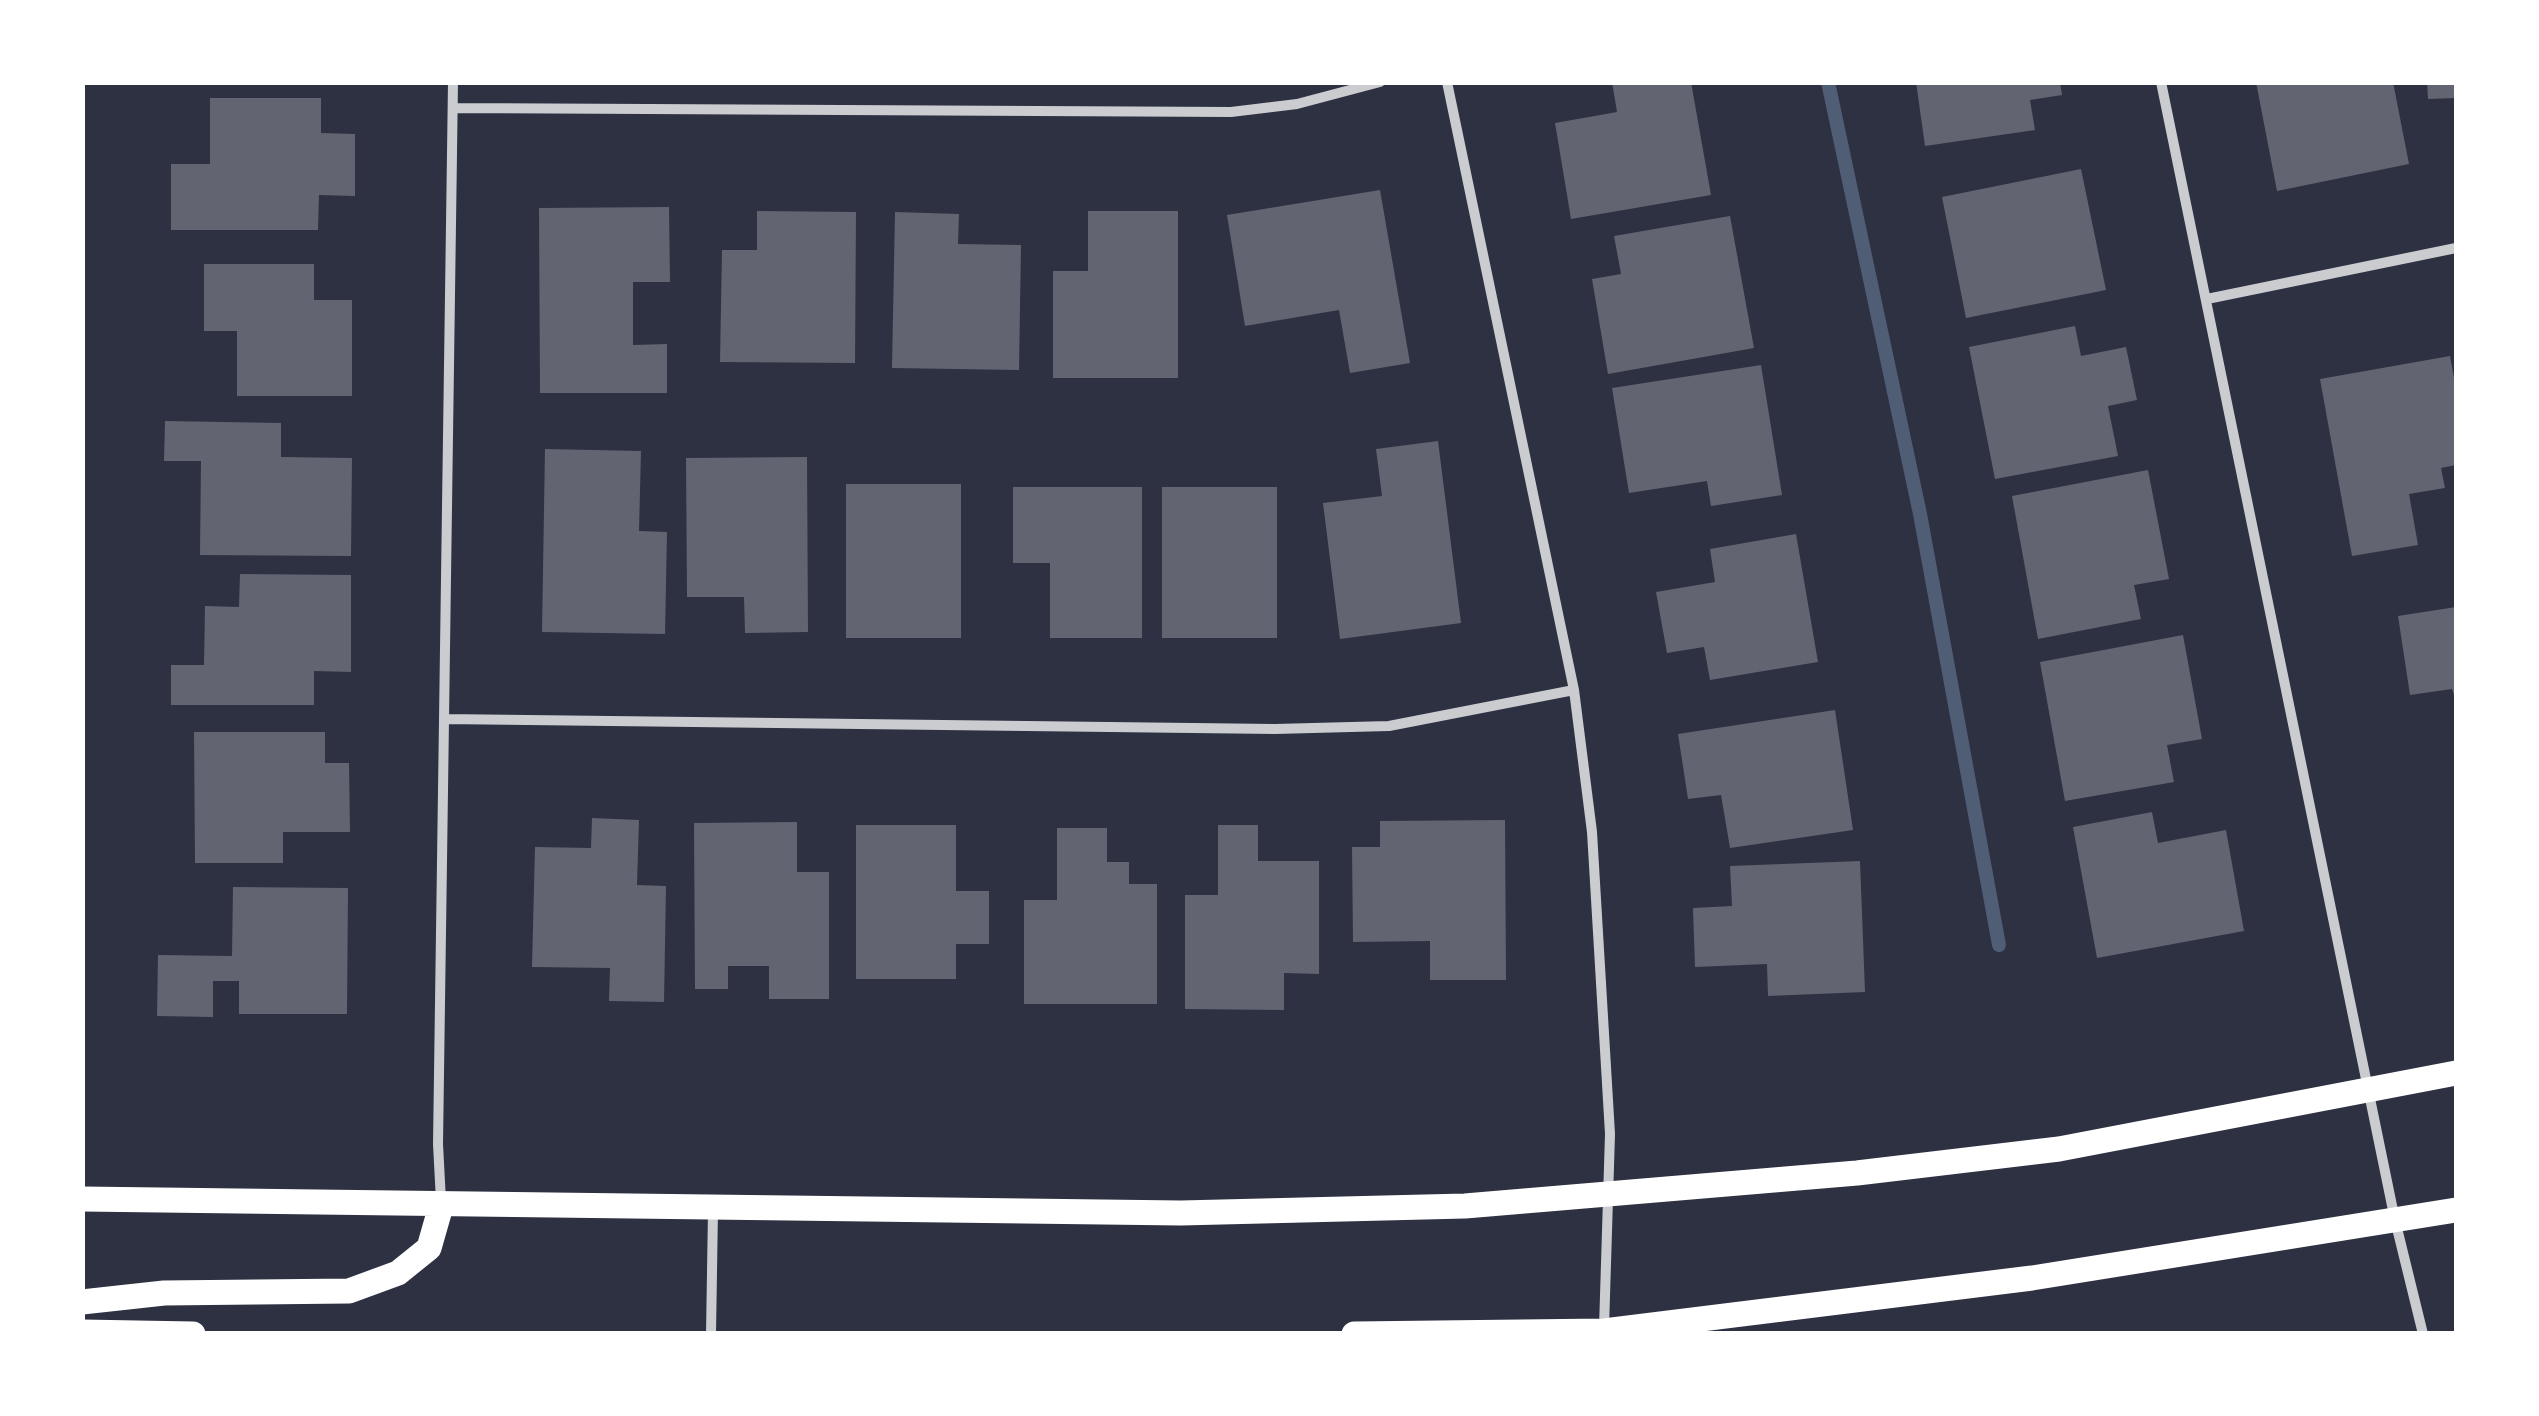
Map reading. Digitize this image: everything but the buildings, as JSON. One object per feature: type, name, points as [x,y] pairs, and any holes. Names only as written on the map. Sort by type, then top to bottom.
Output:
[{"type":"main road","points":[[82,1199],[1200,1213],[1464,1206],[1857,1174],[2059,1149],[2456,1073]]},
{"type":"main road","points":[[82,1302],[164,1292],[349,1291],[398,1272],[428,1248],[441,1206]]},
{"type":"main road","points":[[1354,1334],[1604,1332],[2032,1278],[2456,1210]]},
{"type":"main road","points":[[82,1332],[193,1334]]},
{"type":"street","points":[[441,1206],[438,1144],[453,82]]},
{"type":"street","points":[[452,108],[1231,112],[1296,104],[1380,82]]},
{"type":"street","points":[[1447,82],[1574,690],[1592,832],[1610,1134],[1604,1332]]},
{"type":"street","points":[[2161,82],[2395,1220],[2424,1334]]},
{"type":"street","points":[[2207,299],[2456,248]]},
{"type":"street","points":[[444,719],[1275,729],[1389,726],[1574,690]]},
{"type":"street","points":[[711,1334],[713,1209]]},
{"type":"waterway","points":[[1828,82],[1920,514],[1999,945]]}]
